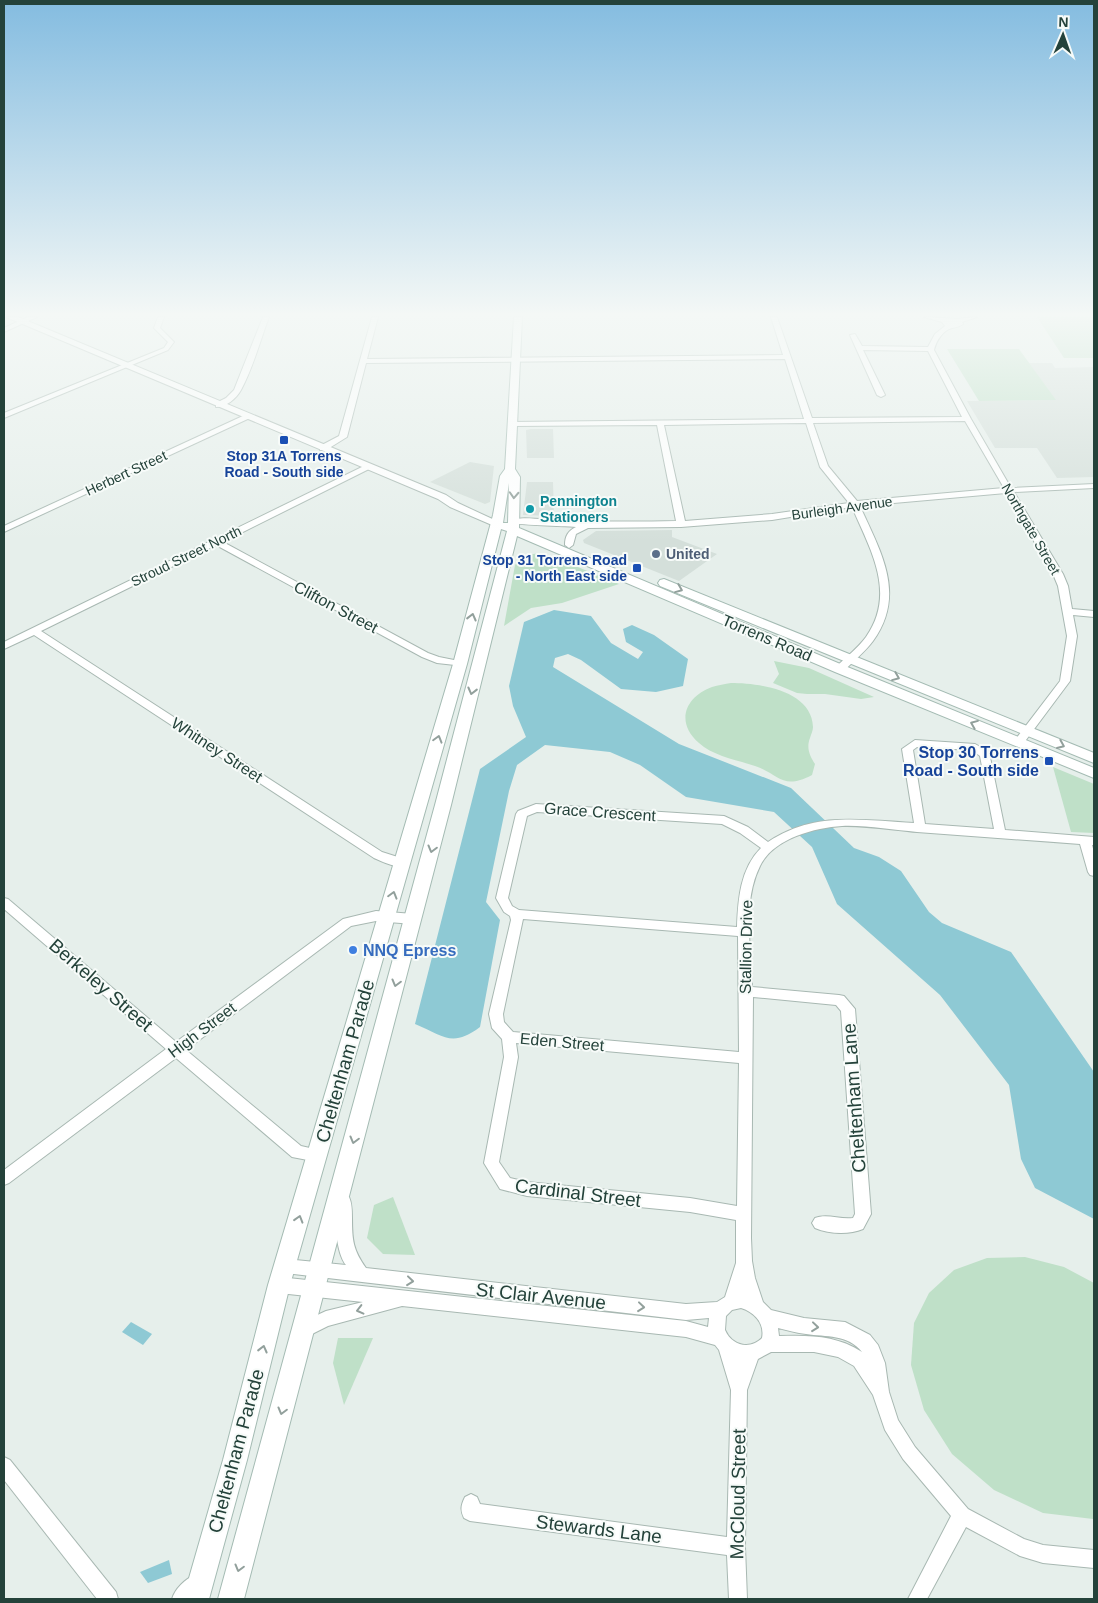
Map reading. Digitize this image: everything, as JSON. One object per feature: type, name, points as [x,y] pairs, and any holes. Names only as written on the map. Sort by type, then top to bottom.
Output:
[{"type":"main road","points":[[510,469],[514,392]]},
{"type":"main road","name":"Cheltenham Parade","points":[[196,1599],[235,1460],[282,1276],[460,664],[497,519],[505,476],[510,469],[515,477],[513,526],[413,919],[231,1599]]},
{"type":"main road","name":"Torrens Road","points":[[497,519],[569,546],[750,624],[840,669],[1023,736],[1094,758]]},
{"type":"main road","name":"Torrens Road","points":[[513,526],[545,544],[750,624],[851,658],[1023,736],[1094,773]]},
{"type":"main road","points":[[507,550],[545,544]]},
{"type":"street","points":[[4,416],[62,392]]},
{"type":"street","name":"Torrens Road","points":[[188,392],[442,497],[454,505],[497,519]]},
{"type":"street","points":[[219,405],[229,400],[235,392]]},
{"type":"street","points":[[323,448],[343,437],[355,392]]},
{"type":"street","points":[[798,392],[824,467],[836,484],[855,504],[879,559],[885,578],[886,594],[879,624],[869,640],[840,669]]},
{"type":"street","name":"Northgate Street","points":[[953,392],[1008,492],[1058,574],[1063,586],[1072,636],[1064,681],[1023,736]]},
{"type":"street","name":"Herbert Street","points":[[4,529],[248,417]]},
{"type":"street","points":[[512,424],[967,419]]},
{"type":"street","points":[[660,422],[681,524]]},
{"type":"street","name":"Stroud Street North","points":[[4,646],[369,467]]},
{"type":"street","name":"Burleigh Avenue","points":[[513,526],[531,521],[589,525],[681,524],[772,517],[855,504],[1049,487],[1094,486]]},
{"type":"street","points":[[569,546],[569,538],[573,531],[589,525]]},
{"type":"street","name":"Clifton Street","points":[[216,542],[425,655],[437,660],[460,664]]},
{"type":"street","points":[[1068,612],[1094,614]]},
{"type":"street","name":"Whitney Street","points":[[34,631],[378,855],[402,863]]},
{"type":"street","points":[[920,827],[907,749],[915,743],[975,748],[985,754],[1000,832]]},
{"type":"street","name":"Grace Crescent","points":[[516,914],[508,909],[502,898],[522,814],[536,808],[724,820],[744,830],[768,848]]},
{"type":"street","name":"Stallion Drive","points":[[762,1311],[744,1264],[743,1214],[746,992],[744,932],[747,888],[754,865],[768,848],[778,840],[811,827],[842,822],[1000,832],[1090,841]]},
{"type":"street","points":[[1090,841],[1094,872]]},
{"type":"street","name":"Berkeley Street","points":[[4,902],[297,1152],[318,1156]]},
{"type":"street","points":[[516,914],[744,932]]},
{"type":"street","name":"Eden Street","points":[[516,914],[518,920],[496,1014],[498,1024],[509,1037],[745,1058]]},
{"type":"street","name":"High Street","points":[[4,1178],[340,926],[364,917],[387,916],[413,919]]},
{"type":"street","name":"Cheltenham Lane","points":[[746,992],[839,1000],[848,1009],[863,1214],[858,1224],[847,1226],[820,1223]]},
{"type":"street","name":"Cardinal Street","points":[[509,1037],[511,1057],[492,1163],[505,1184],[527,1189],[690,1205],[743,1214]]},
{"type":"street","points":[[344,1180],[344,1228],[348,1256],[362,1275]]},
{"type":"street","name":"Stallion Drive","points":[[726,1306],[744,1264]]},
{"type":"street","name":"St Clair Avenue","points":[[317,1280],[362,1275],[696,1313],[726,1306]]},
{"type":"street","name":"St Clair Avenue","points":[[282,1276],[317,1280],[407,1298],[686,1329],[723,1342]]},
{"type":"street","name":"St Clair Avenue","points":[[304,1330],[326,1319],[407,1298]]},
{"type":"street","points":[[881,1392],[861,1360],[833,1346],[811,1344],[739,1353],[723,1342],[716,1329],[716,1321],[726,1306],[741,1300],[762,1311],[804,1326],[845,1330],[856,1335],[872,1351],[877,1363],[881,1392],[891,1424],[908,1453],[962,1515],[1020,1547],[1043,1554],[1094,1559]]},
{"type":"street","points":[[759,1349],[771,1331],[762,1311]]},
{"type":"street","name":"McCloud Street","points":[[723,1342],[739,1390],[736,1547],[738,1599]]},
{"type":"street","name":"McCloud Street","points":[[739,1390],[759,1349]]},
{"type":"street","points":[[4,1466],[109,1599]]},
{"type":"street","name":"Stewards Lane","points":[[471,1503],[470,1512],[736,1547]]},
{"type":"street","points":[[917,1599],[962,1515]]},
{"type":"street","points":[[180,1599],[203,1575]]},
{"type":"shaded area","points":[[1049,392],[1094,392],[1094,477],[1057,478],[1037,448],[995,448],[967,401],[1055,400]]},
{"type":"shaded area","points":[[553,429],[554,458],[527,458],[526,430]]},
{"type":"shaded area","points":[[470,462],[494,466],[490,502],[485,504],[430,482]]},
{"type":"shaded area","points":[[527,482],[553,482],[554,516],[523,515]]},
{"type":"shaded area","points":[[672,530],[672,537],[717,554],[679,581],[584,543],[583,540],[596,531]]},
{"type":"green space","points":[[973,392],[1050,392],[1056,400],[979,401]]},
{"type":"green space","points":[[539,553],[551,556],[619,584],[562,603],[531,608],[504,626],[515,565],[522,556]]},
{"type":"green space","points":[[774,661],[809,668],[874,697],[861,699],[825,694],[797,693],[773,683],[779,674]]},
{"type":"green space","points":[[731,683],[769,687],[794,697],[804,705],[810,714],[813,727],[808,745],[810,755],[815,764],[812,775],[802,780],[781,780],[763,769],[711,751],[699,743],[687,727],[686,711],[695,697],[703,691],[714,686]]},
{"type":"green space","points":[[1053,767],[1094,784],[1094,833],[1071,832]]},
{"type":"green space","points":[[393,1197],[415,1255],[383,1254],[367,1238],[374,1205]]},
{"type":"green space","points":[[1025,1257],[1064,1267],[1094,1283],[1093,1519],[1043,1513],[994,1490],[952,1454],[924,1410],[911,1365],[914,1323],[929,1293],[954,1270],[987,1258]]},
{"type":"green space","points":[[338,1338],[373,1338],[344,1405],[333,1363]]},
{"type":"water","points":[[554,610],[591,616],[611,643],[638,659],[643,652],[626,642],[623,629],[632,625],[654,635],[688,659],[683,686],[656,692],[621,689],[581,660],[568,654],[555,658],[553,667],[679,744],[791,788],[854,848],[879,857],[901,871],[929,912],[942,923],[1011,952],[1094,1072],[1094,1219],[1035,1188],[1021,1159],[1009,1085],[940,995],[837,904],[812,847],[774,812],[686,797],[640,765],[610,752],[545,745],[517,765],[509,791],[486,902],[500,920],[480,1027],[462,1037],[448,1038],[415,1024],[480,769],[526,737],[513,706],[509,686],[524,622]]},
{"type":"water","points":[[131,1322],[152,1334],[143,1345],[122,1332]]},
{"type":"water","points":[[169,1560],[172,1574],[148,1583],[140,1572]]},
{"type":"place","name":"Stop 31A Torrens Road - South side","points":[[284,440]]},
{"type":"place","name":"Pennington Stationers","points":[[530,509]]},
{"type":"place","name":"United","points":[[656,554]]},
{"type":"place","name":"Stop 31 Torrens Road - North East side","points":[[637,568]]},
{"type":"place","name":"Stop 30 Torrens Road - South side","points":[[1049,761]]},
{"type":"place","name":"NNQ Epress","points":[[353,950]]}]
